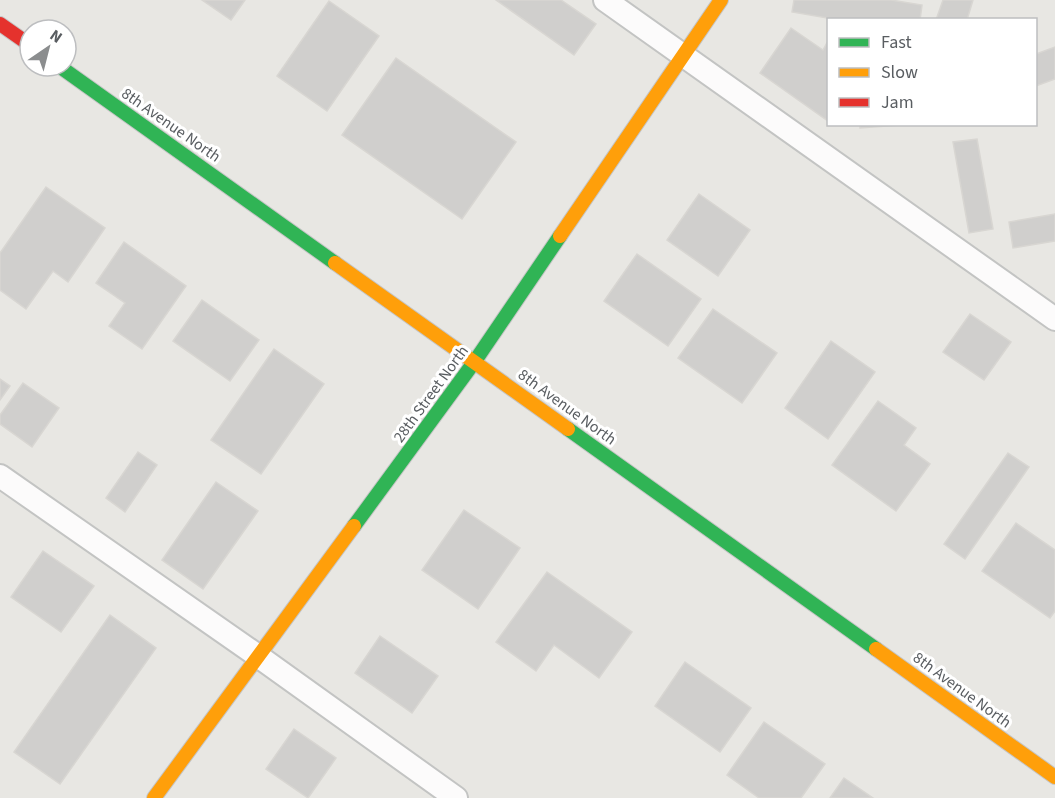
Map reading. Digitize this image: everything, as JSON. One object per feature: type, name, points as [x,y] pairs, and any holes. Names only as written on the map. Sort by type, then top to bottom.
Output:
[{"type":"street","name":"28th Street North","points":[[154,798],[475,361],[721,0]]},
{"type":"street","points":[[0,24],[18,37]]},
{"type":"street","name":"8th Avenue North","points":[[76,78],[1055,777]]},
{"type":"lane","points":[[605,0],[1055,319]]},
{"type":"lane","points":[[0,476],[456,798]]},
{"type":"building","points":[[202,0],[245,0],[231,20]]},
{"type":"building","points":[[496,0],[561,0],[596,24],[574,55]]},
{"type":"building","points":[[794,0],[891,0],[922,5],[920,18],[827,18],[792,12]]},
{"type":"building","points":[[943,0],[973,0],[968,18],[937,18]]},
{"type":"building","points":[[329,1],[379,36],[327,111],[277,76]]},
{"type":"building","points":[[791,28],[823,50],[827,43],[827,120],[760,73]]},
{"type":"building","points":[[1055,47],[1055,79],[1037,86],[1037,54]]},
{"type":"building","points":[[396,58],[516,142],[462,219],[342,135]]},
{"type":"building","points":[[860,126],[888,126],[860,128]]},
{"type":"building","points":[[977,139],[993,229],[969,233],[953,142]]},
{"type":"building","points":[[46,187],[105,228],[68,282],[53,271],[26,309],[0,290],[0,253]]},
{"type":"building","points":[[699,194],[750,230],[718,276],[667,240]]},
{"type":"building","points":[[1055,214],[1055,241],[1013,248],[1009,222]]},
{"type":"building","points":[[124,242],[186,286],[142,349],[109,326],[125,303],[96,283]]},
{"type":"building","points":[[637,254],[701,299],[668,346],[604,301]]},
{"type":"building","points":[[202,300],[259,340],[230,381],[173,341]]},
{"type":"building","points":[[713,309],[777,353],[742,403],[678,358]]},
{"type":"building","points":[[970,314],[1011,342],[984,380],[943,352]]},
{"type":"building","points":[[831,341],[875,372],[828,439],[785,408]]},
{"type":"building","points":[[274,349],[324,384],[261,474],[211,440]]},
{"type":"building","points":[[0,379],[10,386],[0,400]]},
{"type":"building","points":[[23,383],[59,408],[32,447],[0,424],[0,415]]},
{"type":"building","points":[[878,401],[916,428],[904,445],[930,464],[896,511],[832,465]]},
{"type":"building","points":[[138,452],[157,465],[125,512],[106,498]]},
{"type":"building","points":[[1008,453],[1029,467],[965,559],[944,544]]},
{"type":"building","points":[[216,482],[258,511],[203,589],[162,560]]},
{"type":"building","points":[[464,510],[520,548],[478,609],[422,570]]},
{"type":"building","points":[[1016,523],[1055,550],[1055,611],[1050,618],[982,571]]},
{"type":"building","points":[[43,551],[94,586],[61,632],[11,597]]},
{"type":"building","points":[[547,572],[632,632],[599,678],[554,645],[536,671],[496,642]]},
{"type":"building","points":[[110,615],[156,648],[60,784],[14,752]]},
{"type":"building","points":[[380,636],[438,676],[412,713],[355,673]]},
{"type":"building","points":[[685,662],[751,708],[720,752],[655,706]]},
{"type":"building","points":[[764,722],[825,764],[801,798],[759,798],[727,775]]},
{"type":"building","points":[[294,729],[336,758],[308,798],[266,769]]},
{"type":"building","points":[[844,778],[873,798],[830,798]]},
{"type":"traffic: fast","points":[[76,78],[335,263]]},
{"type":"traffic: fast","points":[[354,526],[475,361],[560,236]]},
{"type":"traffic: fast","points":[[568,429],[876,649]]},
{"type":"traffic: slow","points":[[560,236],[721,0]]},
{"type":"traffic: slow","points":[[335,263],[568,429]]},
{"type":"traffic: slow","points":[[154,798],[354,526]]},
{"type":"traffic: slow","points":[[876,649],[1055,777]]},
{"type":"traffic: jam","points":[[0,24],[18,37]]}]
